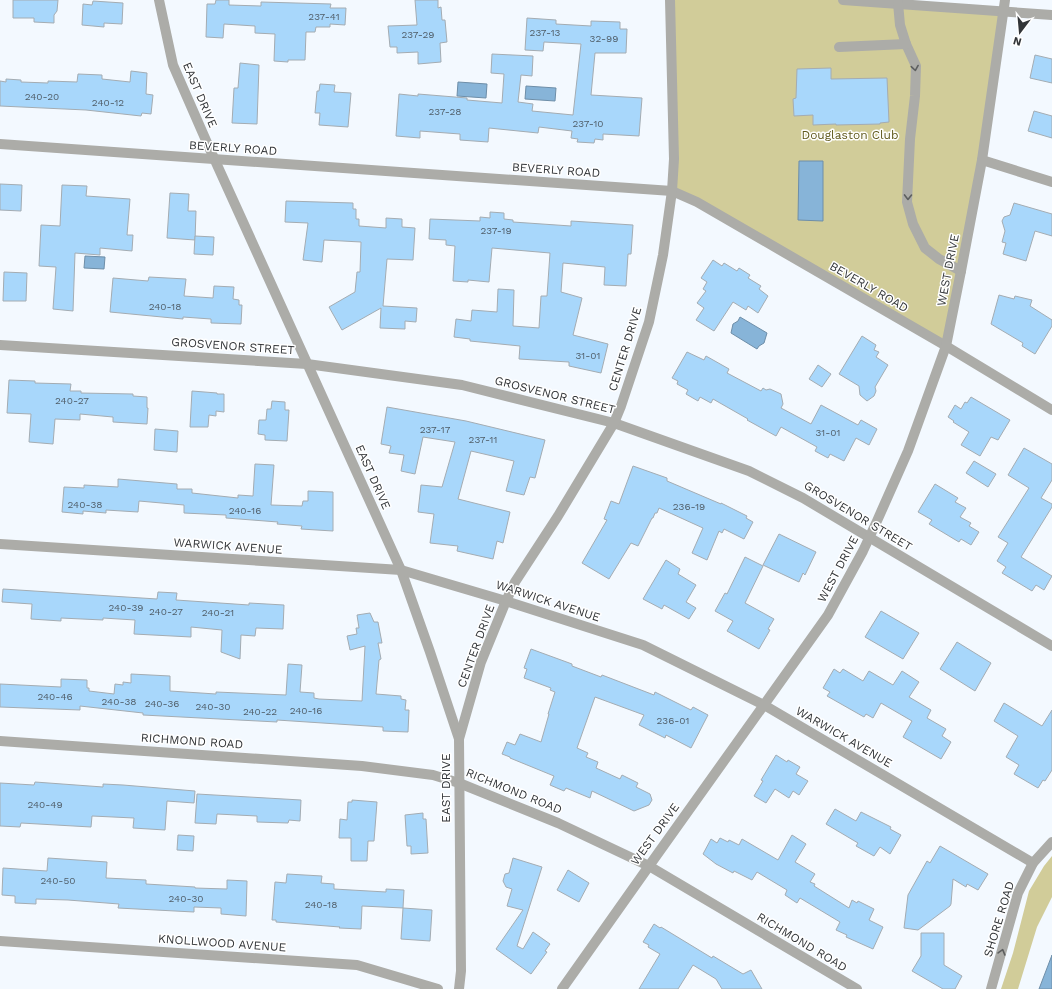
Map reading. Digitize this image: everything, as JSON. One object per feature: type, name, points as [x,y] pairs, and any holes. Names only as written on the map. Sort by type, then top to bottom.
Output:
[{"type":"street","name":"EAST DRIVE","points":[[159,0],[173,64],[214,159],[401,570],[459,739],[458,783],[462,971],[459,989]]},
{"type":"street","name":"CENTER DRIVE","points":[[459,739],[481,662],[506,601],[515,582],[558,516],[614,423],[649,322],[663,255],[672,191],[674,159],[670,0]]},
{"type":"street","points":[[843,0],[1052,15]]},
{"type":"street","name":"WEST DRIVE","points":[[562,989],[648,866],[828,615],[870,538],[908,452],[946,346],[962,271],[982,160],[1005,0]]},
{"type":"street","points":[[898,4],[900,25],[906,44],[916,66],[907,202],[913,224],[925,248],[939,259],[962,271]]},
{"type":"street","points":[[839,47],[906,44]]},
{"type":"street","name":"BEVERLY ROAD","points":[[0,144],[672,191],[697,202],[946,346],[1052,410]]},
{"type":"street","points":[[982,160],[1052,182]]},
{"type":"street","name":"GROSVENOR STREET","points":[[0,345],[308,364],[462,385],[614,423],[750,471],[803,498],[1052,646]]},
{"type":"street","name":"WARWICK AVENUE","points":[[0,544],[401,570],[506,601],[643,645],[764,705],[1033,863]]},
{"type":"street","name":"RICHMOND ROAD","points":[[0,741],[362,766],[432,775],[458,783],[558,823],[648,866],[857,989]]},
{"type":"street","name":"SHORE ROAD","points":[[991,989],[1018,893],[1033,863],[1052,842]]},
{"type":"street","name":"KNOLLWOOD AVENUE","points":[[0,941],[357,965],[438,989]]},
{"type":"green space","name":"Douglaston Club","points":[[670,0],[842,0],[1002,10],[981,158],[944,344],[673,186]]},
{"type":"green space","points":[[1052,856],[1052,897],[1037,927],[1018,989],[1001,989],[1013,953],[1029,891]]},
{"type":"water","points":[[458,82],[487,84],[486,98],[457,96]]},
{"type":"water","points":[[526,86],[556,88],[555,101],[525,99]]},
{"type":"water","points":[[799,161],[823,161],[823,221],[798,220]]},
{"type":"water","points":[[85,256],[105,257],[104,269],[84,268]]},
{"type":"water","points":[[740,317],[767,333],[764,343],[757,349],[731,333],[733,324],[738,321]]},
{"type":"water","points":[[1052,955],[1052,989],[1039,989]]},
{"type":"building","points":[[13,0],[58,0],[57,11],[54,15],[54,23],[34,22],[34,18],[13,18]]},
{"type":"building","points":[[216,0],[229,0],[229,5],[261,6],[261,2],[331,4],[330,8],[346,8],[345,25],[330,24],[330,27],[316,27],[315,32],[306,32],[305,60],[288,60],[288,62],[274,61],[275,34],[255,33],[255,26],[224,24],[223,38],[206,37],[207,4],[215,4]]},
{"type":"building","points":[[415,0],[438,0],[438,8],[441,7],[442,20],[445,20],[447,42],[440,43],[441,62],[418,64],[418,52],[397,53],[397,47],[390,47],[388,26],[417,25]]},
{"type":"building","points":[[93,1],[123,3],[122,24],[104,23],[104,27],[82,25],[83,4],[92,5]]},
{"type":"building","points":[[527,18],[556,20],[556,24],[591,26],[591,21],[620,22],[620,29],[627,29],[626,53],[595,53],[591,95],[642,98],[639,136],[603,134],[603,140],[595,139],[594,143],[577,142],[578,139],[571,138],[572,131],[539,127],[538,133],[489,128],[488,142],[460,140],[460,134],[420,131],[420,138],[396,136],[399,94],[467,98],[467,100],[502,103],[504,74],[491,73],[492,54],[533,56],[532,76],[521,75],[518,102],[533,104],[532,111],[573,115],[581,44],[544,42],[543,51],[525,50]]},
{"type":"building","points":[[1035,55],[1052,59],[1052,83],[1030,78]]},
{"type":"building","points":[[240,63],[259,65],[257,124],[232,123],[234,88],[238,88]]},
{"type":"building","name":"Douglaston Club","points":[[831,68],[831,79],[887,78],[889,122],[880,124],[813,125],[813,115],[794,116],[793,99],[796,98],[797,69]]},
{"type":"building","points":[[131,71],[147,73],[146,94],[153,95],[151,114],[142,113],[141,116],[86,110],[0,106],[0,81],[6,82],[6,79],[21,80],[21,82],[77,82],[78,74],[102,75],[102,79],[130,82]]},
{"type":"building","points":[[320,84],[335,85],[334,92],[351,93],[348,127],[319,125],[320,113],[315,113],[317,91],[319,91]]},
{"type":"building","points":[[1034,111],[1052,116],[1052,138],[1028,131]]},
{"type":"building","points":[[0,184],[22,185],[21,211],[0,210]]},
{"type":"building","points":[[62,185],[87,186],[86,196],[130,199],[127,235],[133,235],[132,251],[100,248],[100,255],[75,253],[73,311],[53,309],[56,267],[39,266],[41,225],[60,226]]},
{"type":"building","points":[[170,193],[189,194],[188,211],[196,211],[195,240],[167,238]]},
{"type":"building","points":[[286,201],[353,203],[353,209],[356,209],[356,219],[359,219],[359,226],[386,228],[386,218],[402,219],[402,227],[415,228],[413,260],[387,259],[383,306],[417,308],[416,322],[405,321],[405,329],[380,328],[381,308],[342,330],[329,307],[355,292],[357,272],[360,272],[361,242],[324,240],[322,262],[303,260],[308,223],[285,222]]},
{"type":"building","points":[[1014,203],[1052,214],[1052,236],[1035,231],[1026,261],[1003,254],[1006,243],[1002,242],[1005,231],[1002,221],[1004,217],[1010,215]]},
{"type":"building","points":[[490,212],[504,213],[504,219],[513,220],[513,222],[571,226],[571,221],[633,225],[631,254],[628,254],[626,286],[604,285],[605,267],[563,263],[561,292],[582,298],[573,335],[608,344],[601,373],[569,366],[569,362],[519,359],[520,346],[470,341],[470,339],[454,337],[456,319],[471,321],[472,310],[497,312],[498,289],[514,290],[513,326],[539,328],[541,296],[547,296],[550,253],[492,248],[489,282],[468,280],[468,282],[453,281],[455,246],[446,245],[446,240],[429,239],[430,219],[480,221],[480,217],[490,218]]},
{"type":"building","points":[[195,236],[214,237],[213,255],[194,254]]},
{"type":"building","points":[[713,260],[722,266],[724,263],[737,271],[739,268],[750,275],[748,278],[761,286],[759,289],[768,296],[758,313],[748,306],[746,310],[733,302],[714,331],[696,320],[704,308],[697,303],[706,291],[703,289],[707,282],[701,278]]},
{"type":"building","points":[[4,272],[27,273],[26,301],[3,301]]},
{"type":"building","points":[[149,277],[186,279],[184,296],[213,298],[214,286],[234,287],[233,299],[239,300],[239,305],[242,305],[241,324],[211,323],[211,319],[183,317],[183,319],[110,312],[113,278],[148,281]]},
{"type":"building","points":[[999,295],[1014,299],[1015,296],[1032,300],[1030,306],[1052,320],[1052,326],[1035,354],[1022,346],[1023,343],[991,324]]},
{"type":"building","points":[[862,336],[876,345],[874,350],[879,352],[876,357],[888,365],[875,387],[876,391],[874,396],[867,401],[860,395],[859,386],[839,374]]},
{"type":"building","points":[[687,352],[704,360],[706,356],[729,369],[727,373],[761,391],[763,388],[766,390],[770,389],[781,394],[783,404],[781,408],[811,424],[821,405],[858,425],[861,420],[877,429],[869,445],[856,438],[844,461],[830,454],[828,458],[815,451],[817,447],[781,427],[776,436],[713,399],[711,403],[700,397],[698,401],[686,394],[688,390],[677,384],[678,381],[672,378]]},
{"type":"building","points":[[818,365],[831,374],[822,387],[809,379]]},
{"type":"building","points":[[9,380],[35,381],[35,383],[71,384],[70,391],[81,391],[81,393],[133,394],[133,396],[147,397],[147,424],[113,422],[113,417],[80,414],[80,420],[55,419],[53,444],[29,442],[31,414],[7,413]]},
{"type":"building","points":[[192,391],[224,394],[224,412],[216,411],[216,416],[209,415],[208,427],[190,427]]},
{"type":"building","points":[[971,397],[1010,420],[998,440],[991,437],[980,456],[961,445],[969,432],[948,417],[955,405],[961,409],[965,402],[967,403]]},
{"type":"building","points":[[272,401],[285,402],[285,410],[289,410],[287,441],[265,440],[265,435],[258,434],[259,420],[266,420],[267,409],[271,409]]},
{"type":"building","points":[[387,407],[466,421],[545,440],[535,478],[530,477],[524,495],[506,491],[514,461],[471,451],[458,499],[510,512],[503,543],[497,541],[493,559],[457,551],[458,546],[430,543],[434,514],[418,512],[421,485],[442,487],[455,442],[423,437],[415,474],[401,471],[404,455],[389,453],[391,446],[381,444]]},
{"type":"building","points":[[155,429],[178,431],[177,452],[154,450]]},
{"type":"building","points":[[1024,448],[1052,464],[1052,480],[1041,498],[1052,504],[1052,507],[1021,557],[1052,576],[1044,590],[1036,585],[1032,591],[1002,573],[1006,567],[997,561],[1008,543],[998,537],[1029,488],[1008,475]]},
{"type":"building","points":[[974,461],[996,474],[988,487],[966,473]]},
{"type":"building","points":[[255,464],[274,465],[271,505],[302,506],[303,501],[308,501],[308,491],[333,492],[333,531],[301,529],[302,526],[277,524],[278,522],[226,518],[226,515],[184,513],[184,505],[139,501],[138,512],[106,510],[106,513],[83,511],[83,514],[62,512],[64,487],[84,488],[84,485],[118,487],[118,479],[177,484],[177,489],[192,489],[192,493],[238,498],[238,495],[253,496]]},
{"type":"building","points":[[633,466],[667,478],[667,481],[721,503],[747,516],[746,518],[753,522],[744,539],[724,529],[722,533],[719,531],[707,560],[692,553],[703,528],[659,508],[657,513],[655,513],[652,518],[638,546],[631,543],[609,579],[582,563],[607,520],[604,519],[611,501],[619,504]]},
{"type":"building","points":[[935,484],[958,498],[955,502],[966,508],[960,517],[971,523],[969,526],[979,532],[971,545],[961,539],[959,542],[929,524],[932,520],[918,512]]},
{"type":"building","points":[[779,534],[816,552],[805,575],[803,573],[799,582],[763,565]]},
{"type":"building","points":[[745,557],[763,566],[745,603],[774,619],[768,629],[770,630],[759,649],[727,631],[733,621],[715,611],[725,593],[727,594]]},
{"type":"building","points":[[666,560],[680,569],[678,574],[696,585],[686,602],[696,608],[689,619],[664,605],[662,609],[643,599]]},
{"type":"building","points":[[3,589],[157,599],[158,592],[177,593],[176,600],[249,605],[249,603],[284,605],[283,629],[256,628],[255,636],[241,635],[240,659],[221,652],[222,630],[191,627],[191,637],[134,634],[135,620],[61,618],[61,621],[31,619],[32,604],[2,602]]},
{"type":"building","points":[[881,611],[919,633],[903,659],[865,637]]},
{"type":"building","points":[[370,613],[374,622],[378,622],[382,643],[378,643],[381,659],[379,660],[376,694],[401,696],[401,699],[406,700],[405,710],[409,710],[408,732],[383,731],[383,727],[277,720],[277,722],[143,715],[143,713],[80,706],[80,710],[0,707],[0,684],[61,687],[61,679],[87,680],[87,688],[89,688],[89,691],[114,694],[115,684],[123,685],[123,682],[131,683],[131,674],[170,676],[170,691],[216,694],[216,692],[286,695],[288,664],[302,665],[300,692],[314,693],[314,698],[319,699],[362,701],[365,646],[350,650],[347,636],[357,634],[356,628],[359,628],[357,615]]},
{"type":"building","points":[[957,642],[991,663],[975,691],[940,669]]},
{"type":"building","points":[[531,649],[572,664],[572,666],[601,677],[602,675],[654,695],[655,692],[691,710],[693,707],[708,715],[691,748],[666,735],[665,738],[639,725],[644,715],[595,697],[577,748],[588,753],[586,757],[598,762],[596,768],[620,779],[622,775],[638,783],[636,787],[650,794],[652,800],[649,805],[634,811],[592,791],[590,798],[566,788],[564,791],[550,785],[554,776],[502,754],[507,742],[515,745],[520,734],[541,742],[549,714],[555,692],[550,690],[551,688],[524,678],[527,669],[524,668]]},
{"type":"building","points":[[834,669],[840,673],[843,669],[863,681],[869,671],[893,685],[902,671],[919,682],[909,697],[931,710],[927,718],[946,729],[942,736],[951,742],[941,759],[903,737],[912,721],[881,703],[873,718],[866,714],[864,717],[827,696],[830,692],[823,688]]},
{"type":"building","points":[[1004,703],[1042,726],[1052,710],[1052,770],[1045,781],[1043,780],[1038,788],[1014,774],[1019,765],[1006,757],[1018,736],[994,721]]},
{"type":"building","points":[[776,755],[787,762],[788,760],[800,767],[796,774],[808,781],[799,795],[793,791],[789,798],[775,789],[766,803],[754,796],[763,781],[761,780]]},
{"type":"building","points":[[35,782],[103,787],[103,784],[123,785],[195,791],[194,803],[167,801],[165,830],[133,828],[134,818],[92,816],[91,827],[21,823],[20,827],[0,826],[0,783],[34,785]]},
{"type":"building","points":[[197,794],[301,800],[300,821],[289,820],[288,823],[257,822],[257,816],[217,814],[216,824],[195,823]]},
{"type":"building","points":[[352,800],[377,802],[374,841],[368,841],[367,861],[351,861],[351,838],[339,838],[340,819],[347,820],[348,802],[352,802]]},
{"type":"building","points":[[835,809],[856,821],[861,812],[891,827],[890,829],[901,835],[890,854],[880,847],[874,856],[856,846],[858,843],[826,824]]},
{"type":"building","points":[[423,813],[423,819],[426,819],[428,853],[411,854],[411,846],[407,846],[405,815]]},
{"type":"building","points":[[178,835],[194,836],[193,851],[177,850]]},
{"type":"building","points":[[792,835],[806,844],[795,862],[815,874],[810,882],[815,884],[814,886],[849,908],[852,900],[857,903],[858,901],[874,909],[869,920],[883,927],[873,949],[846,937],[847,935],[836,930],[840,922],[800,898],[797,903],[785,895],[787,890],[757,872],[752,880],[734,871],[733,873],[716,864],[703,854],[711,839],[717,843],[720,838],[728,842],[729,840],[739,845],[742,839],[778,860]]},
{"type":"building","points":[[940,846],[988,874],[978,890],[967,884],[966,887],[953,879],[950,906],[918,930],[904,928],[908,895],[927,861],[930,863]]},
{"type":"building","points":[[48,858],[107,862],[106,878],[146,880],[146,884],[227,889],[227,880],[247,881],[246,916],[221,914],[221,908],[194,907],[194,912],[118,908],[119,904],[68,900],[36,899],[36,904],[15,903],[15,896],[2,895],[3,868],[47,871]]},
{"type":"building","points":[[513,858],[542,867],[517,946],[523,949],[533,932],[550,944],[545,951],[547,952],[531,974],[496,949],[523,910],[507,906],[512,889],[506,887],[503,881],[505,874],[509,873]]},
{"type":"building","points":[[568,870],[589,883],[579,902],[557,890]]},
{"type":"building","points":[[287,874],[322,876],[321,883],[334,884],[334,889],[386,892],[386,889],[404,890],[403,908],[362,906],[361,929],[276,922],[276,920],[272,920],[275,882],[286,883]]},
{"type":"building","points":[[403,908],[432,910],[430,941],[401,939]]},
{"type":"building","points":[[654,924],[712,958],[713,956],[743,974],[751,970],[762,989],[722,989],[716,979],[693,965],[678,989],[639,989],[660,954],[648,947],[649,945],[643,942]]},
{"type":"building","points":[[921,933],[944,933],[944,965],[962,976],[955,989],[943,989],[912,971],[921,956]]}]
